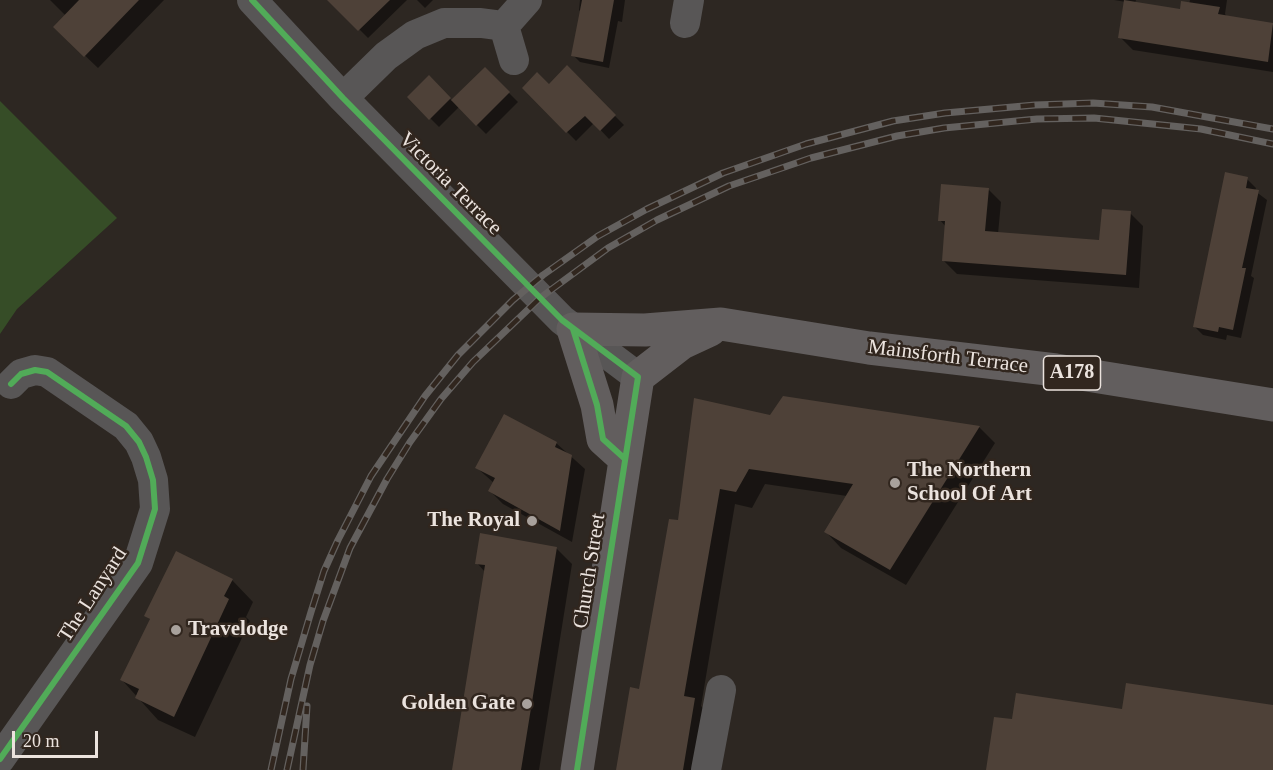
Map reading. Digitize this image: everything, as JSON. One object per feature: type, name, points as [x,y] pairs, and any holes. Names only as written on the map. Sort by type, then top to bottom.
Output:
[{"type":"main road","name":"Mainsforth Terrace","points":[[573,329],[645,330],[721,324],[869,348],[1056,370],[1273,405]]},
{"type":"main road","points":[[638,377],[682,343],[721,324]]},
{"type":"main road","points":[[573,329],[597,405],[603,439],[624,458]]},
{"type":"main road","name":"Church Street","points":[[577,770],[638,377]]},
{"type":"street","name":"Victoria Terrace","points":[[252,0],[343,98],[529,287],[573,329],[638,377]]},
{"type":"street","points":[[504,26],[527,0]]},
{"type":"street","points":[[343,98],[386,56],[415,35],[444,23],[481,23],[504,26]]},
{"type":"street","points":[[504,26],[514,60]]},
{"type":"street","name":"The Lanyard","points":[[0,759],[138,563],[155,509],[153,480],[146,457],[139,442],[126,426],[47,372],[35,370],[21,374],[11,384]]},
{"type":"street","points":[[706,770],[720,690]]},
{"type":"green space","points":[[0,101],[117,218],[17,309],[0,334]]},
{"type":"building","points":[[79,0],[139,0],[84,57],[53,27]]},
{"type":"building","points":[[327,0],[390,0],[358,31]]},
{"type":"building","points":[[582,0],[614,0],[603,62],[571,56]]},
{"type":"building","points":[[1124,0],[1180,9],[1181,1],[1220,7],[1218,14],[1273,23],[1268,62],[1118,38]]},
{"type":"building","points":[[567,65],[616,115],[600,131],[585,116],[566,133],[522,88],[537,72],[549,84]]},
{"type":"building","points":[[485,67],[510,92],[476,126],[451,100]]},
{"type":"building","points":[[429,75],[451,98],[429,120],[407,97]]},
{"type":"building","points":[[1225,172],[1248,177],[1246,188],[1259,190],[1242,268],[1246,268],[1233,330],[1219,327],[1218,332],[1193,327]]},
{"type":"building","points":[[941,184],[989,188],[985,231],[1099,240],[1102,209],[1131,211],[1126,275],[942,261],[945,221],[938,221]]},
{"type":"building","name":"The Northern School Of Art","points":[[783,396],[980,426],[890,570],[824,532],[853,484],[749,469],[736,492],[720,489],[684,696],[695,698],[683,770],[616,770],[630,687],[639,689],[669,519],[678,520],[694,398],[770,415]]},
{"type":"building","points":[[504,414],[557,442],[555,447],[572,455],[560,531],[488,491],[495,478],[475,468]]},
{"type":"building","points":[[480,533],[557,547],[521,770],[452,770],[485,565],[475,564]]},
{"type":"building","name":"Travelodge","points":[[176,551],[233,579],[224,596],[229,599],[174,717],[135,698],[139,689],[120,680],[150,619],[144,616]]},
{"type":"building","points":[[1126,683],[1273,705],[1273,770],[986,770],[994,717],[1012,719],[1016,693],[1122,709]]},
{"type":"railway","points":[[271,770],[291,679],[324,571],[371,476],[425,396],[458,355],[513,300],[543,275],[598,236],[647,209],[723,173],[806,144],[893,121],[945,113],[1035,105],[1093,103],[1152,107],[1273,129]]},
{"type":"railway","points":[[287,770],[310,665],[323,621],[350,548],[387,479],[441,399],[473,362],[540,298],[608,248],[657,220],[729,186],[811,158],[897,136],[944,128],[1037,119],[1094,118],[1201,129],[1273,144]]},
{"type":"railway","points":[[303,770],[307,706]]},
{"type":"cycle path","points":[[252,0],[343,98],[562,320],[638,377],[577,770]]},
{"type":"cycle path","points":[[573,329],[597,405],[603,439],[624,458]]},
{"type":"cycle path","points":[[0,759],[138,563],[155,509],[153,480],[146,457],[139,442],[126,426],[47,372],[35,370],[21,374],[11,384]]},
{"type":"place","name":"The Northern School Of Art","points":[[895,483]]},
{"type":"place","name":"The Royal","points":[[532,521]]},
{"type":"place","name":"Travelodge","points":[[176,630]]},
{"type":"place","name":"Golden Gate","points":[[527,704]]}]
